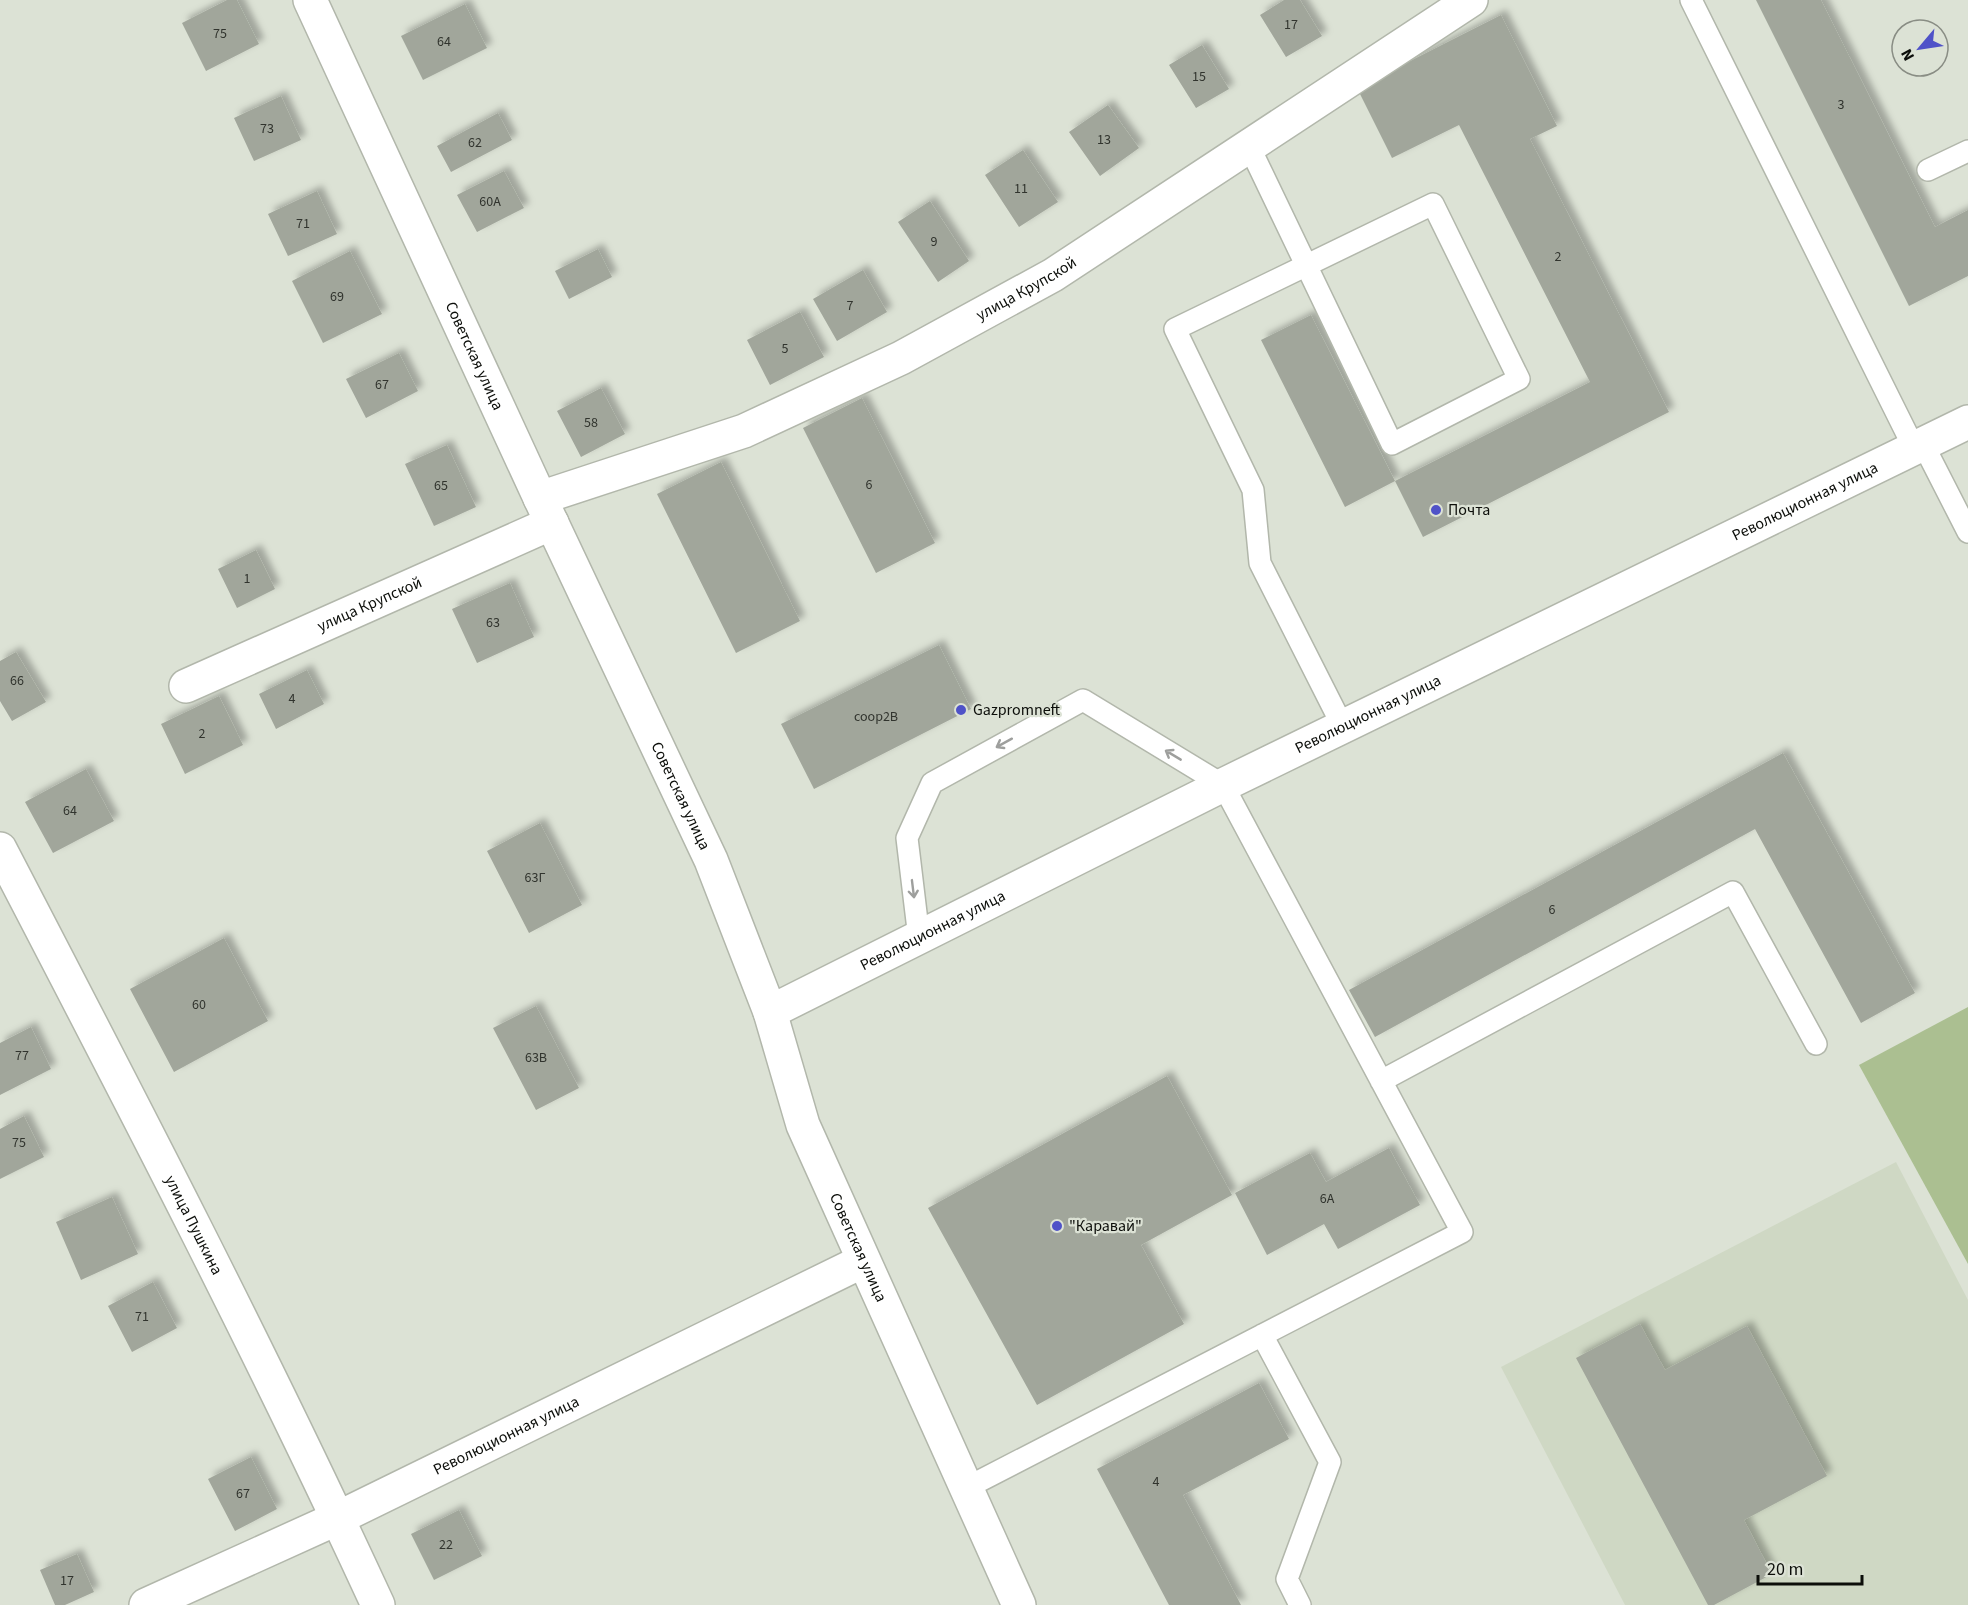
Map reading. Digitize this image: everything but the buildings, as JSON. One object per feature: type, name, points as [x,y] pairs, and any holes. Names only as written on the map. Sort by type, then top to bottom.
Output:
[{"type":"street","name":"Советская улица","points":[[310,0],[711,860],[770,1012],[803,1125],[1019,1605]]},
{"type":"street","name":"улица Крупской","points":[[186,686],[546,510],[744,432],[901,358],[1053,275],[1471,0]]},
{"type":"street","name":"Революционная улица","points":[[770,1012],[1223,785],[1968,422]]},
{"type":"street","name":"улица Пушкина","points":[[0,849],[186,1208],[338,1518],[378,1605]]},
{"type":"street","name":"Революционная улица","points":[[146,1605],[338,1518],[863,1261]]},
{"type":"lane","points":[[1691,0],[1919,446],[1968,532]]},
{"type":"lane","points":[[1249,146],[1305,266],[1392,444],[1519,379],[1433,204],[1305,266],[1175,329],[1253,490],[1260,563],[1343,727]]},
{"type":"lane","points":[[1928,170],[1968,151]]},
{"type":"lane","points":[[919,938],[907,838],[932,783],[1083,700],[1223,785],[1461,1232],[966,1488]]},
{"type":"lane","points":[[1381,1081],[1733,892],[1816,1044]]},
{"type":"lane","points":[[1262,1335],[1330,1461],[1287,1579],[1300,1605]]},
{"type":"shaded area","points":[[1896,1162],[1968,1300],[1968,1605],[1625,1605],[1501,1367]]},
{"type":"green space","points":[[1968,1007],[1968,1264],[1859,1065]]},
{"type":"place","name":"Почта","points":[[1436,510]]},
{"type":"place","name":"Gazpromneft","points":[[961,710]]},
{"type":"place","name":"\"Каравай\"","points":[[1057,1226]]}]
